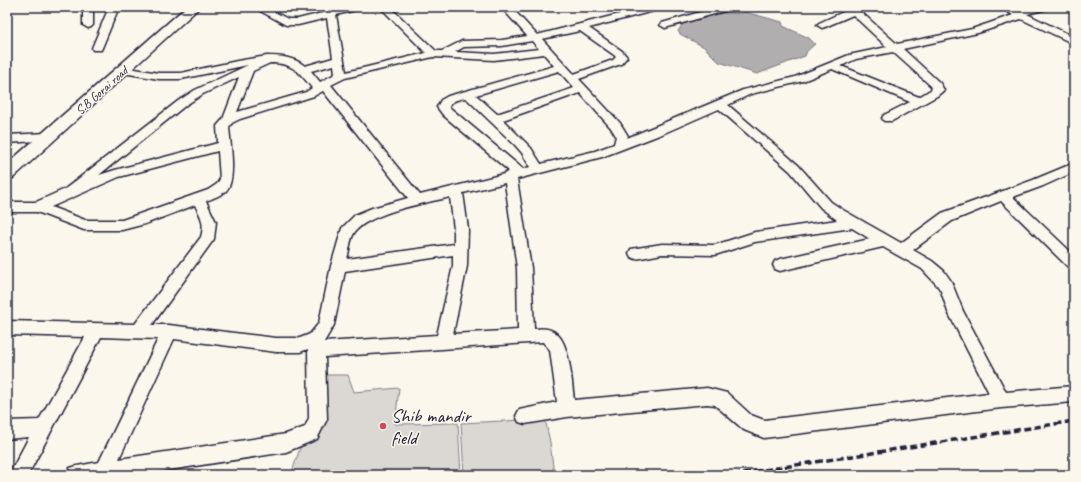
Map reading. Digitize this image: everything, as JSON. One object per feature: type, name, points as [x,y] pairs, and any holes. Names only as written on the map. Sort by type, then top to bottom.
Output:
[{"type":"street","points":[[88,7],[88,25]]},
{"type":"street","points":[[97,48],[114,7]]},
{"type":"street","name":"S.B Gorai road","points":[[7,174],[194,7]]},
{"type":"street","points":[[258,7],[286,22],[298,22],[352,8]]},
{"type":"street","points":[[385,7],[433,54]]},
{"type":"street","points":[[506,7],[616,126],[622,136],[620,146]]},
{"type":"street","points":[[446,53],[462,44],[502,43],[535,38],[581,28],[658,7]]},
{"type":"street","points":[[665,25],[729,7]]},
{"type":"street","points":[[1004,7],[1074,42]]},
{"type":"street","points":[[77,475],[286,443],[311,434],[318,419],[317,344],[326,324],[338,266],[347,232],[360,218],[377,210],[598,154],[658,131],[746,92],[799,79],[853,57],[974,31],[1044,7]]},
{"type":"street","points":[[822,24],[858,9],[896,48],[936,85],[938,90],[888,118]]},
{"type":"street","points":[[331,13],[341,76]]},
{"type":"street","points":[[571,78],[616,62],[622,57],[581,28]]},
{"type":"street","points":[[228,120],[249,111],[310,94],[341,76],[433,54],[446,53],[494,57],[546,50]]},
{"type":"street","points":[[123,70],[166,76],[180,76],[266,60],[290,61],[300,67],[322,87],[417,200]]},
{"type":"street","points":[[70,192],[182,103],[199,92],[266,60]]},
{"type":"street","points":[[303,70],[339,60]]},
{"type":"street","points":[[833,66],[919,101]]},
{"type":"street","points":[[526,336],[524,268],[515,174],[443,107],[445,102],[469,94],[562,68]]},
{"type":"street","points":[[7,207],[38,207],[84,224],[122,225],[140,220],[213,193],[222,187],[226,179],[223,126],[228,120],[248,69]]},
{"type":"street","points":[[495,119],[581,89]]},
{"type":"street","points":[[469,94],[526,151],[537,169]]},
{"type":"street","points":[[720,104],[794,168],[826,205],[852,223],[927,265],[940,275],[949,291],[956,312],[1000,400]]},
{"type":"street","points":[[7,139],[48,137]]},
{"type":"street","points":[[38,207],[115,174],[224,145]]},
{"type":"street","points":[[901,251],[947,217],[1038,183],[1074,167]]},
{"type":"street","points":[[444,341],[456,288],[461,248],[456,190]]},
{"type":"street","points":[[1003,195],[1074,264]]},
{"type":"street","points":[[138,332],[207,240],[211,230],[209,219],[198,199]]},
{"type":"street","points":[[636,253],[653,249],[715,250],[755,237],[852,223]]},
{"type":"street","points":[[780,265],[884,241]]},
{"type":"street","points":[[338,266],[461,248]]},
{"type":"street","points":[[7,328],[169,332],[276,346],[444,341],[543,335],[550,337],[555,342],[558,350],[568,409]]},
{"type":"street","points":[[18,475],[97,330]]},
{"type":"street","points":[[105,470],[169,332]]},
{"type":"street","points":[[525,416],[568,409],[707,396],[721,399],[742,420],[752,427],[764,429],[1000,400],[1074,394]]},
{"type":"street","points":[[7,430],[43,428]]},
{"type":"shaded area","points":[[745,12],[782,22],[783,26],[809,38],[815,44],[807,51],[805,56],[757,74],[719,62],[704,47],[680,34],[678,31],[684,22],[700,17],[716,13]]},
{"type":"shaded area","name":"Shib mandir field","points":[[319,375],[348,375],[354,392],[399,388],[395,424],[458,423],[461,475],[291,475],[307,427]]},
{"type":"shaded area","points":[[545,419],[550,442],[554,475],[464,475],[461,423]]},
{"type":"railway","points":[[733,475],[1074,421]]},
{"type":"place","name":"Shib mandir field","points":[[383,426]]}]
